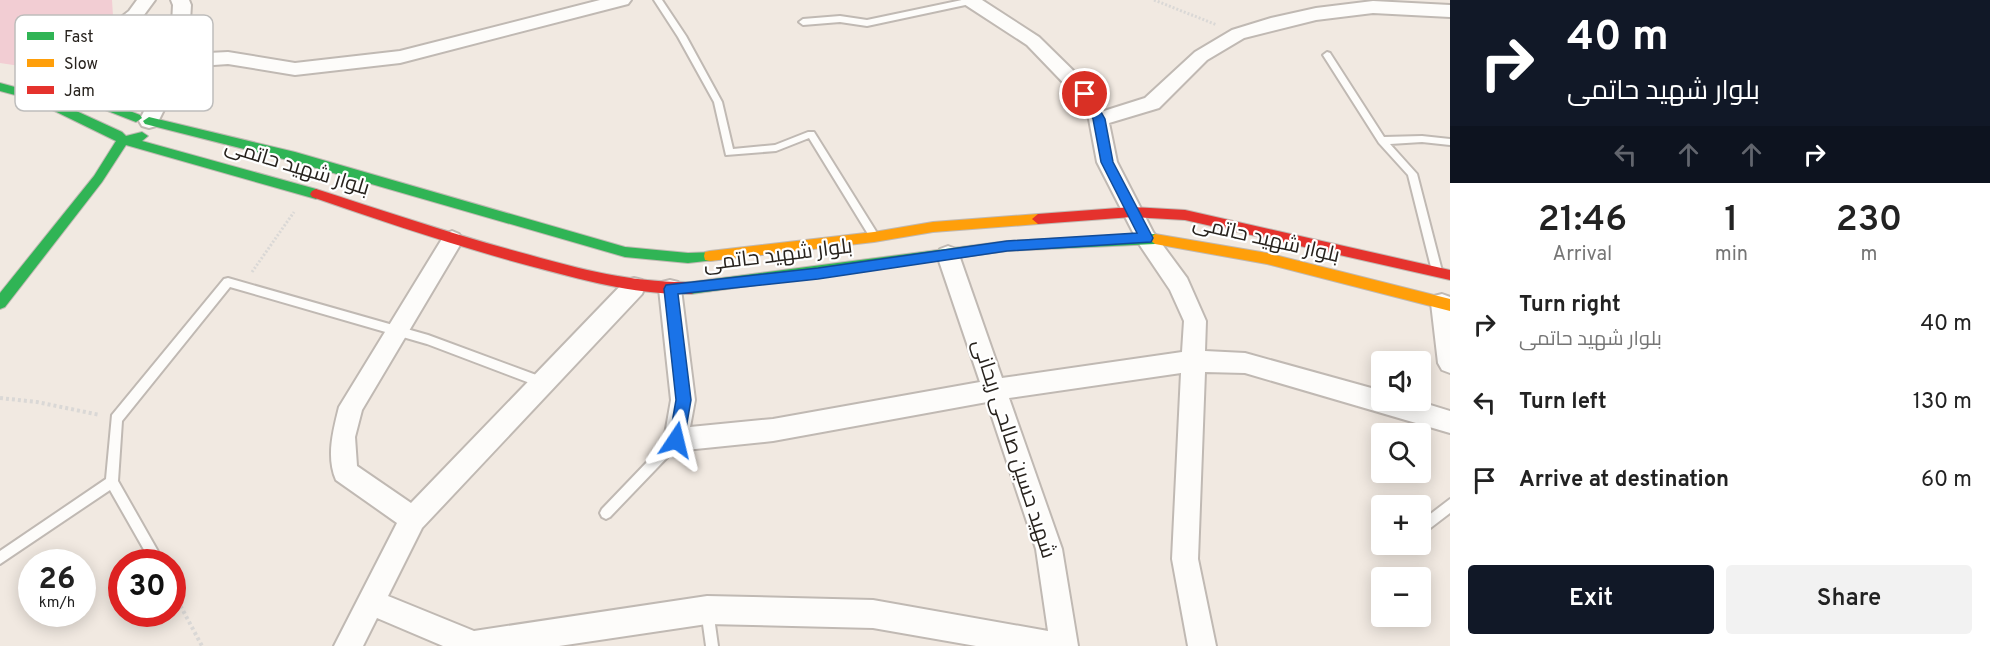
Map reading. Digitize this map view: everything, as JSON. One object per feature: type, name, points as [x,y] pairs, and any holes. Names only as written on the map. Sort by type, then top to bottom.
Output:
[{"type":"main road","name":"بلوار شهید حاتمی","points":[[0,87],[15,91]]},
{"type":"main road","name":"بلوار شهید حاتمی","points":[[65,111],[120,137],[308,191],[452,240],[634,287],[670,289],[784,278],[1007,246],[1146,238],[1182,242],[1256,258],[1446,304]]},
{"type":"main road","name":"بلوار شهید حاتمی","points":[[122,111],[142,119],[295,157],[625,252],[688,258],[874,237],[933,227],[1131,212],[1185,215],[1444,273]]},
{"type":"main road","points":[[0,303],[98,179],[120,137],[122,125],[142,119],[150,128],[144,135],[134,140],[120,137]]},
{"type":"street","points":[[135,15],[146,0]]},
{"type":"street","points":[[180,0],[181,15]]},
{"type":"street","points":[[213,59],[228,58],[295,69],[400,57],[622,0]]},
{"type":"street","points":[[971,0],[1033,41],[1085,94],[1099,119],[1107,162],[1131,212],[1179,285],[1196,321],[1185,559],[1202,646]]},
{"type":"street","points":[[1099,119],[1152,103],[1201,56],[1238,34],[1277,22],[1316,14],[1373,8],[1450,11]]},
{"type":"street","points":[[142,119],[147,111]]},
{"type":"street","points":[[412,519],[345,472],[343,437],[351,407],[452,240]]},
{"type":"street","name":"شهید حسین صالحی ریحانی","points":[[948,255],[1049,549],[1064,646]]},
{"type":"street","points":[[348,646],[412,519],[634,287]]},
{"type":"street","points":[[670,289],[684,400],[676,440],[773,430],[994,390],[1194,361],[1245,363],[1450,422]]},
{"type":"street","points":[[1446,304],[1450,363]]},
{"type":"street","points":[[371,602],[474,645],[707,610],[873,614],[1055,646]]},
{"type":"lane","points":[[658,0],[682,36],[718,102],[729,153],[776,147],[811,134],[874,237]]},
{"type":"lane","points":[[803,22],[840,19],[867,23],[971,0]]},
{"type":"lane","points":[[1327,55],[1382,141],[1412,174],[1444,273]]},
{"type":"lane","points":[[1382,141],[1422,139],[1450,142]]},
{"type":"lane","points":[[151,549],[112,482],[116,419],[228,282],[397,331],[544,383]]},
{"type":"lane","points":[[606,513],[676,440]]},
{"type":"lane","points":[[0,558],[112,482]]},
{"type":"lane","points":[[1431,521],[1450,505]]},
{"type":"lane","points":[[707,610],[712,646]]},
{"type":"path","points":[[1154,0],[1173,9],[1184,10],[1238,34]]},
{"type":"path","points":[[243,286],[308,191]]},
{"type":"path","points":[[0,398],[37,402],[116,419]]},
{"type":"path","points":[[186,616],[202,646]]},
{"type":"shaded area","points":[[0,0],[112,0],[113,15],[15,15],[15,65],[0,63]]},
{"type":"traffic: fast","points":[[0,87],[15,91]]},
{"type":"traffic: fast","points":[[66,111],[118,135],[123,140],[134,140],[142,136]]},
{"type":"traffic: fast","points":[[118,111],[136,118]]},
{"type":"traffic: fast","points":[[149,121],[295,157],[625,252],[688,258],[710,256]]},
{"type":"traffic: fast","points":[[0,303],[98,179],[123,140],[316,194]]},
{"type":"traffic: fast","points":[[691,288],[1007,246],[1155,239]]},
{"type":"traffic: slow","points":[[710,256],[874,237],[933,227],[1038,219]]},
{"type":"traffic: slow","points":[[1155,239],[1267,258],[1450,305]]},
{"type":"traffic: jam","points":[[316,194],[455,239],[577,273],[633,285],[691,288]]},
{"type":"traffic: jam","points":[[1038,219],[1132,212],[1185,215],[1450,275]]},
{"type":"route","points":[[676,440],[684,400],[670,289],[706,287],[818,273],[1007,246],[1146,238],[1107,162],[1099,119],[1085,94]]}]
